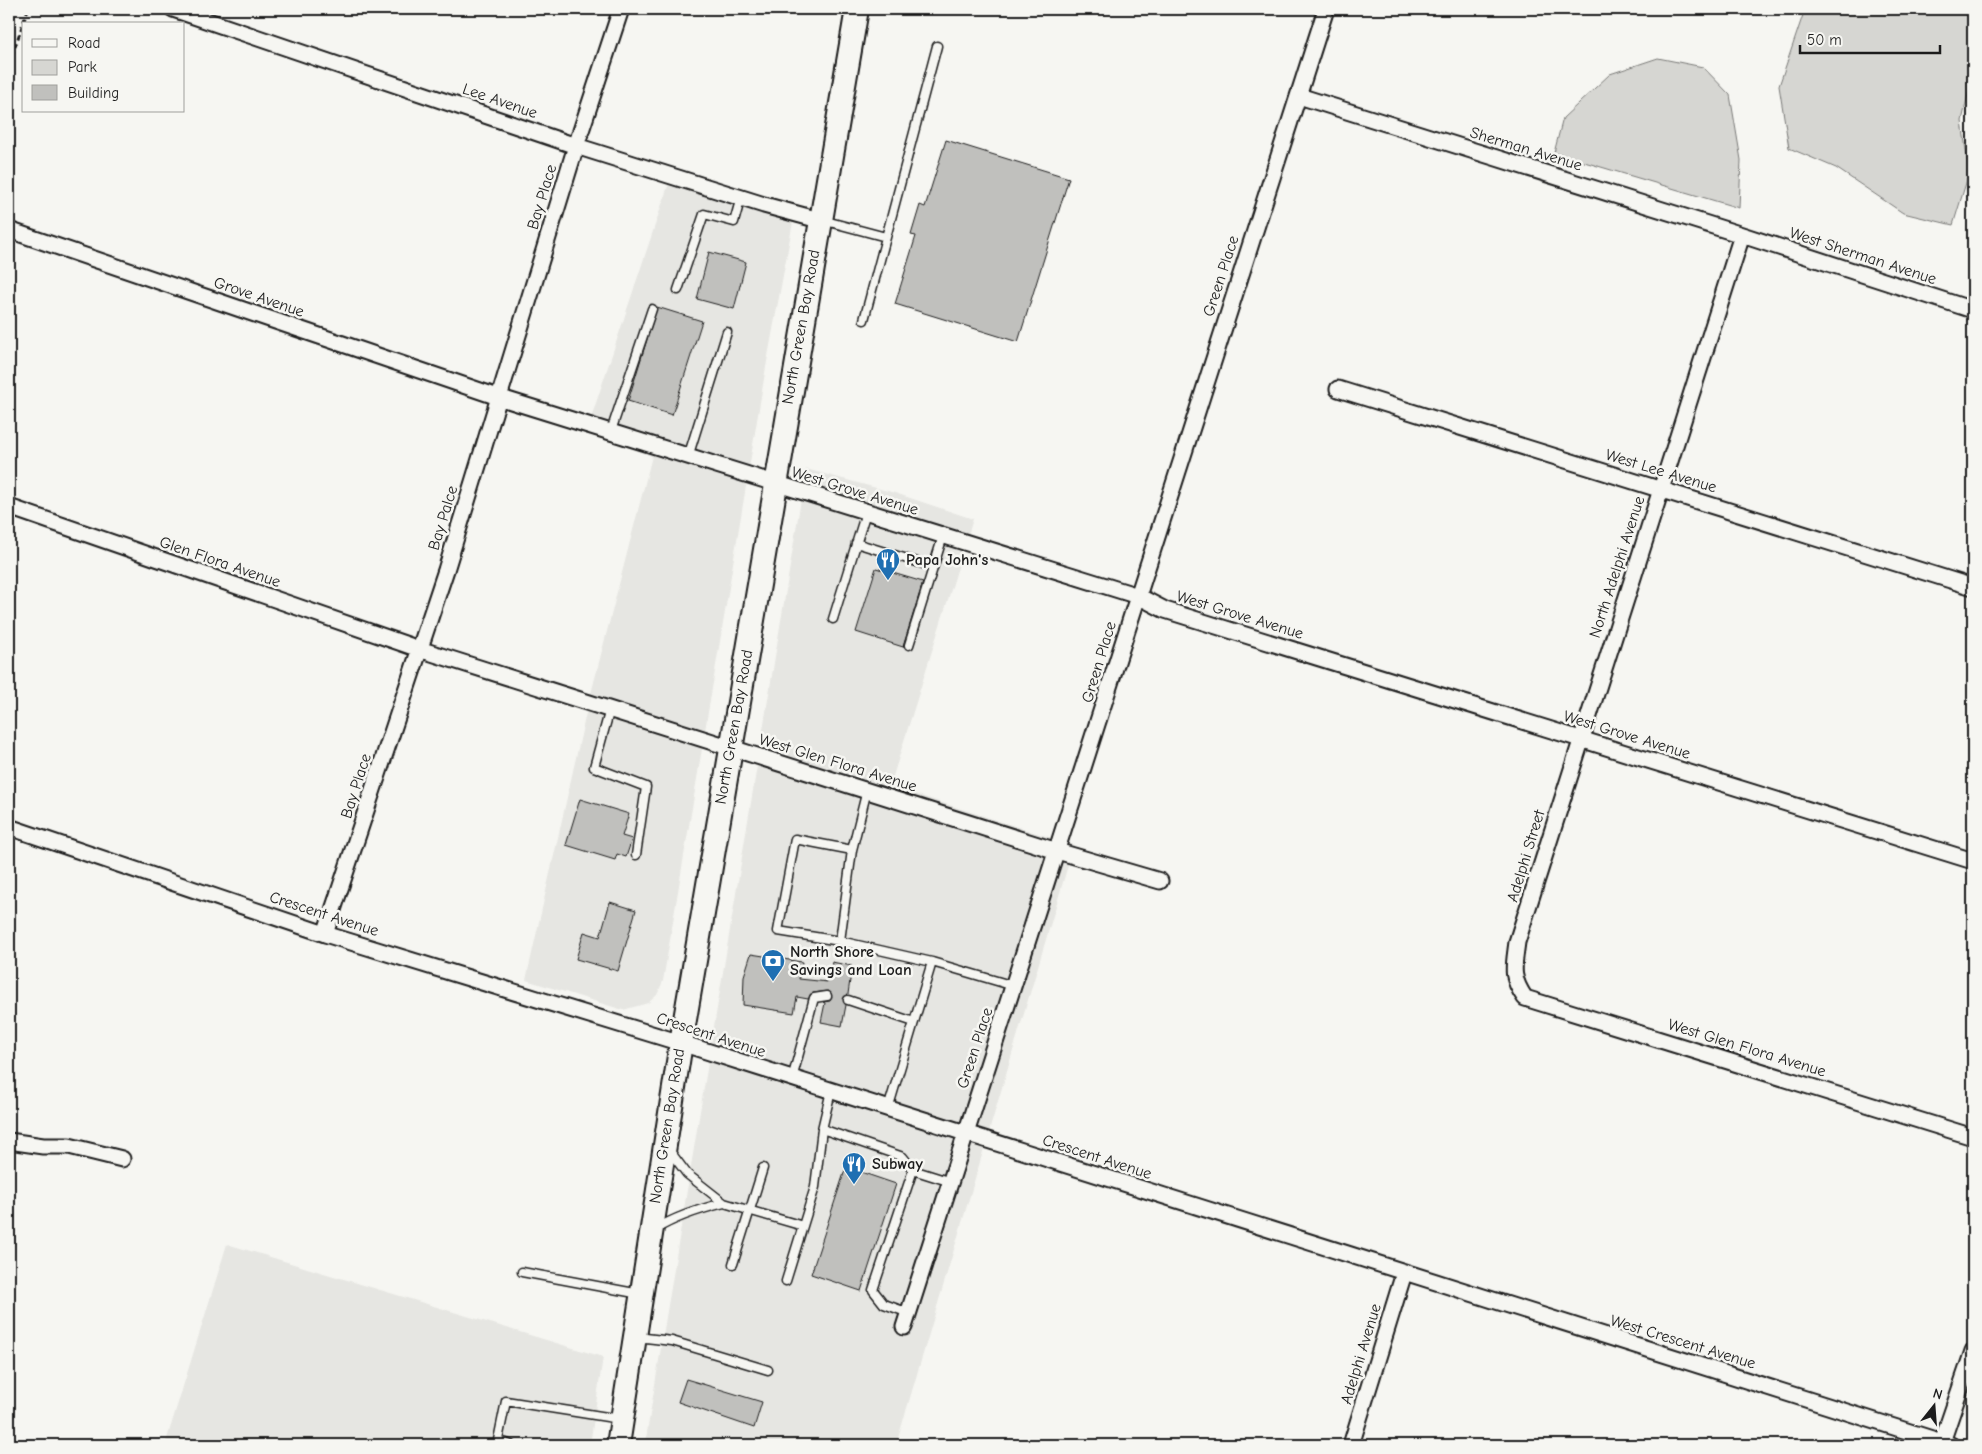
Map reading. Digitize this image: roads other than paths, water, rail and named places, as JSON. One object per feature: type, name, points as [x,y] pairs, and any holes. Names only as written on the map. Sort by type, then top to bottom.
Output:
[{"type":"main road","name":"North Green Bay Road","points":[[618,1445],[680,1043],[819,220],[857,9]]},
{"type":"street","name":"Lee Avenue","points":[[173,9],[576,146],[819,220]]},
{"type":"street","name":"Bay Place","points":[[498,397],[621,9]]},
{"type":"street","name":"Green Place","points":[[907,1320],[1326,9]]},
{"type":"street","name":"Sherman Avenue","points":[[1299,96],[1742,235]]},
{"type":"street","name":"Grove Avenue","points":[[9,230],[498,397]]},
{"type":"street","name":"West Sherman Avenue","points":[[1742,235],[1973,310]]},
{"type":"street","name":"North Adelphi Avenue","points":[[1581,739],[1742,235]]},
{"type":"street","name":"West Lee Avenue","points":[[1338,389],[1973,587]]},
{"type":"street","name":"West Grove Avenue","points":[[498,397],[1138,596],[1170,612],[1973,861]]},
{"type":"street","name":"Bay Palce","points":[[419,649],[446,570],[498,397]]},
{"type":"street","name":"Glen Flora Avenue","points":[[9,507],[419,649]]},
{"type":"street","name":"Bay Place","points":[[326,934],[419,649]]},
{"type":"street","name":"West Glen Flora Avenue","points":[[419,649],[1058,851],[1160,881]]},
{"type":"street","name":"Adelphi Street","points":[[1516,985],[1513,972],[1517,942],[1581,739]]},
{"type":"street","name":"Crescent Avenue","points":[[9,827],[326,934],[680,1043],[1404,1273]]},
{"type":"street","name":"West Glen Flora Avenue","points":[[1516,985],[1525,998],[1973,1137]]},
{"type":"street","points":[[9,1141],[43,1146],[69,1146],[122,1159]]},
{"type":"street","name":"West Crescent Avenue","points":[[1404,1273],[1945,1444]]},
{"type":"street","name":"Adelphi Avenue","points":[[1351,1445],[1404,1273]]},
{"type":"street","points":[[1945,1444],[1973,1351]]},
{"type":"lane","points":[[864,320],[937,46]]},
{"type":"lane","points":[[678,290],[704,214],[734,222],[741,196]]},
{"type":"lane","points":[[819,220],[886,237]]},
{"type":"lane","points":[[612,431],[652,309]]},
{"type":"lane","points":[[688,457],[727,332]]},
{"type":"lane","points":[[833,620],[866,512]]},
{"type":"lane","points":[[909,644],[943,536]]},
{"type":"lane","points":[[856,543],[933,568]]},
{"type":"lane","points":[[610,709],[594,767],[646,787],[636,855]]},
{"type":"lane","points":[[840,940],[852,850],[867,790]]},
{"type":"lane","points":[[852,850],[795,839],[778,931],[840,940],[932,962],[1014,986]]},
{"type":"lane","points":[[888,1109],[932,962]]},
{"type":"lane","points":[[792,1079],[814,998],[828,996]]},
{"type":"lane","points":[[848,1000],[914,1022]]},
{"type":"lane","points":[[786,1281],[815,1187],[822,1129],[831,1091]]},
{"type":"lane","points":[[822,1129],[903,1157],[913,1170],[951,1182]]},
{"type":"lane","points":[[664,1144],[687,1174],[724,1203],[803,1226]]},
{"type":"lane","points":[[733,1264],[763,1168]]},
{"type":"lane","points":[[907,1320],[884,1304],[873,1290],[913,1170]]},
{"type":"lane","points":[[650,1233],[667,1222],[704,1208],[724,1203]]},
{"type":"lane","points":[[522,1272],[640,1294]]},
{"type":"lane","points":[[634,1337],[672,1341],[768,1370]]},
{"type":"lane","points":[[511,1445],[498,1440],[506,1401],[622,1419]]},
{"type":"place","name":"Papa John's","points":[[888,581]]},
{"type":"place","name":"North Shore Savings and Loan","points":[[773,982]]},
{"type":"place","name":"Subway","points":[[854,1185]]}]
